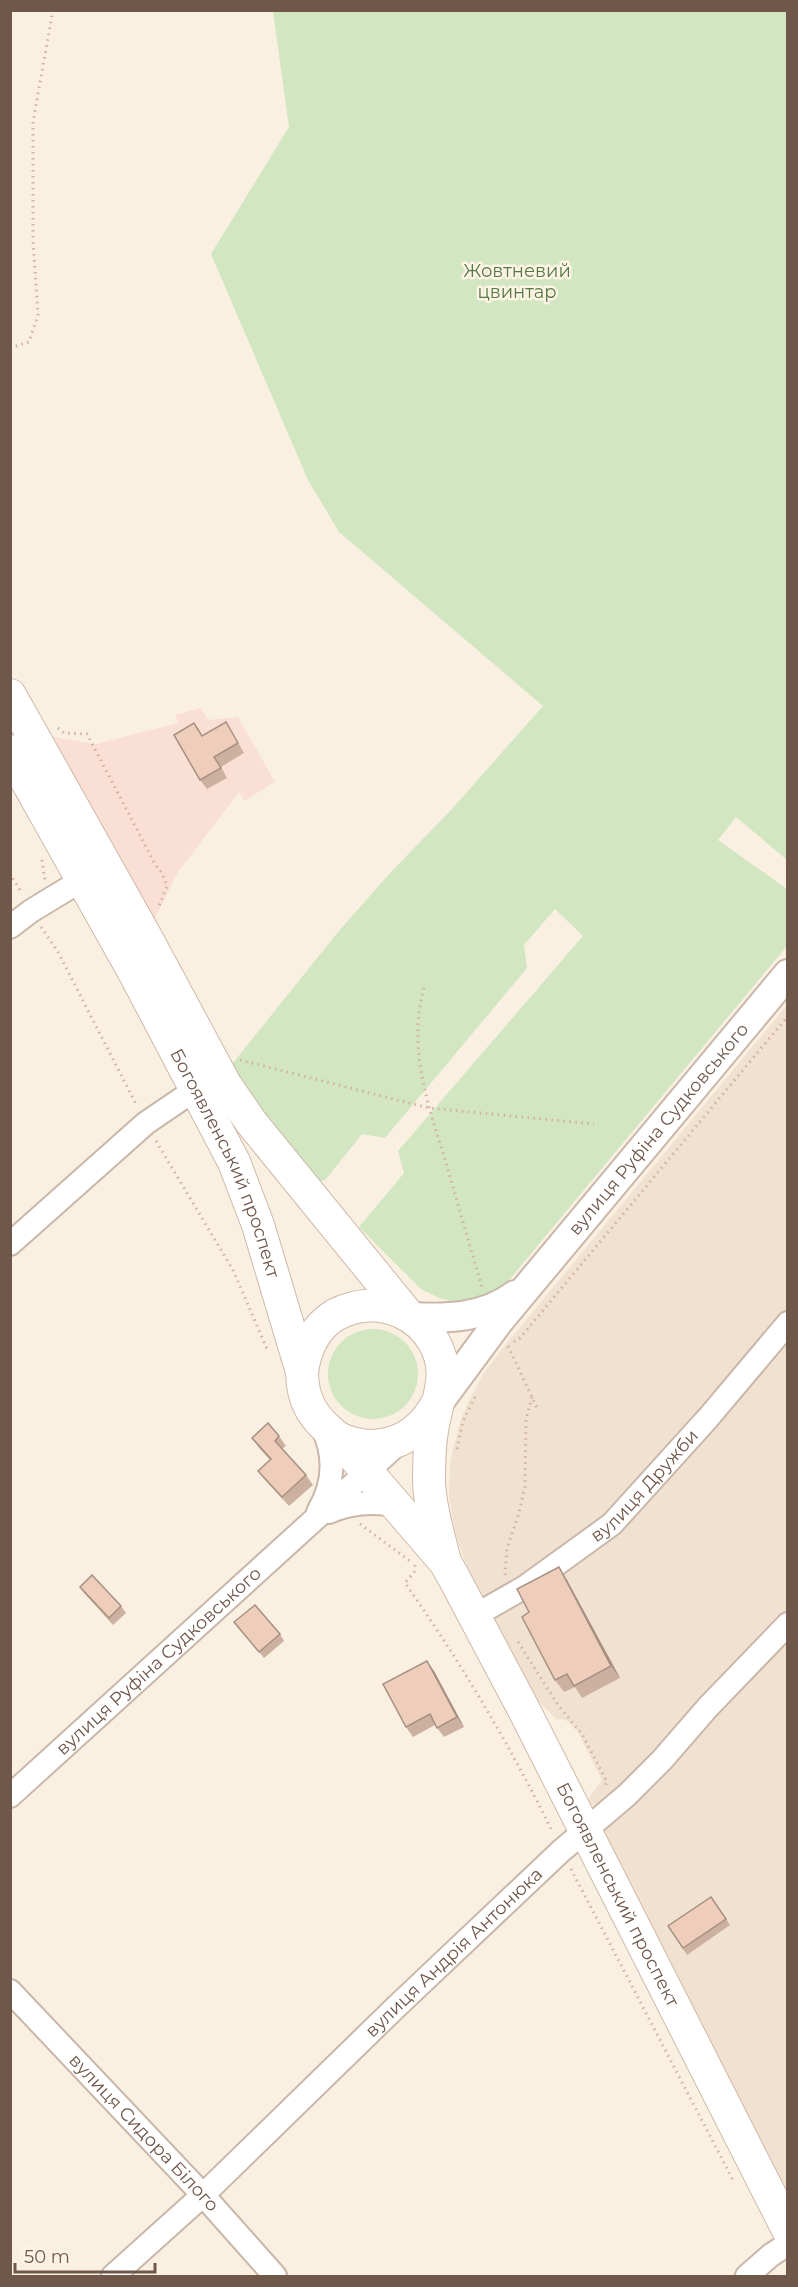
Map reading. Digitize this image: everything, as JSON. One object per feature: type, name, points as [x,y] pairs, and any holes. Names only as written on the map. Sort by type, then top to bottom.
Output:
[{"type":"main road","name":"Богоявленський проспект","points":[[10,696],[157,956],[225,1084],[251,1122],[409,1316],[426,1330],[437,1348],[441,1358],[443,1379],[436,1405],[429,1458],[429,1484],[432,1510],[445,1562]]},
{"type":"main road","name":"Богоявленський проспект","points":[[10,751],[234,1162],[258,1225],[302,1372],[304,1395],[308,1406],[396,1505],[484,1610],[524,1708],[583,1833],[788,2230]]},
{"type":"main road","points":[[302,1372],[308,1347],[314,1335],[322,1325],[339,1314],[357,1306],[370,1305],[383,1306],[409,1316]]},
{"type":"main road","name":"вулиця Руфіна Судковського","points":[[402,1440],[422,1425],[436,1405]]},
{"type":"main road","points":[[329,1431],[356,1445],[375,1446],[402,1440]]},
{"type":"street","points":[[10,927],[31,911],[82,880]]},
{"type":"street","name":"вулиця Руфіна Судковського","points":[[436,1405],[499,1325],[511,1299],[529,1285],[788,974]]},
{"type":"street","points":[[10,1244],[146,1123],[196,1089]]},
{"type":"street","name":"вулиця Руфіна Судковського","points":[[409,1316],[452,1318],[499,1325]]},
{"type":"street","name":"вулиця Дружби","points":[[484,1610],[525,1587],[612,1524],[708,1418],[788,1323]]},
{"type":"street","name":"вулиця Руфіна Судковського","points":[[308,1525],[323,1504],[331,1479],[329,1431]]},
{"type":"street","name":"вулиця Руфіна Судковського","points":[[10,1796],[402,1440]]},
{"type":"street","name":"вулиця Руфіна Судковського","points":[[308,1525],[341,1507],[377,1502],[396,1505]]},
{"type":"street","name":"вулиця Андрія Антонюка","points":[[113,2277],[203,2195],[394,2008],[662,1760],[708,1707],[788,1624]]},
{"type":"street","name":"вулиця Сидора Білого","points":[[10,1991],[203,2195],[275,2277]]},
{"type":"street","points":[[747,2277],[771,2255],[788,2244]]},
{"type":"path","points":[[10,348],[29,342],[38,315],[33,242],[33,122],[53,10]]},
{"type":"path","points":[[52,724],[64,733],[87,734],[155,864],[162,873],[167,886],[159,906],[161,915]]},
{"type":"path","points":[[42,859],[46,882],[42,894],[31,911],[58,952],[146,1123],[233,1270],[268,1351]]},
{"type":"path","points":[[424,988],[418,1010],[418,1057],[429,1107],[485,1299],[538,1410]]},
{"type":"path","points":[[499,1325],[520,1338],[788,1016]]},
{"type":"path","points":[[232,1058],[429,1107],[594,1124]]},
{"type":"path","points":[[499,1325],[502,1355]]},
{"type":"path","points":[[455,1457],[463,1421],[480,1387]]},
{"type":"path","points":[[484,1610],[504,1581],[507,1548],[525,1487],[526,1419],[532,1397]]},
{"type":"path","points":[[341,1507],[381,1542],[415,1565],[414,1572],[405,1583],[430,1618],[493,1722],[537,1801],[583,1833],[738,2190]]},
{"type":"path","points":[[515,1638],[558,1706],[582,1734],[607,1782],[583,1833]]},
{"type":"shaded area","points":[[201,708],[208,720],[238,717],[275,782],[244,801],[239,792],[178,872],[150,928],[47,736],[96,744],[178,723],[175,715]]},
{"type":"shaded area","points":[[787,1005],[787,1315],[619,1509],[519,1581],[482,1600],[455,1533],[449,1495],[450,1462],[460,1422],[467,1405],[483,1374],[507,1343]]},
{"type":"shaded area","points":[[787,1332],[787,1615],[641,1772],[602,1804],[589,1805],[588,1799],[602,1780],[578,1732],[566,1720],[556,1719],[538,1701],[490,1616],[600,1541]]},
{"type":"shaded area","points":[[787,1633],[787,2204],[602,1839],[603,1826]]},
{"type":"green space","name":"Жовтневий цвинтар","points":[[273,11],[787,11],[787,860],[736,817],[718,840],[787,889],[787,946],[500,1291],[493,1296],[457,1303],[439,1298],[421,1289],[359,1227],[404,1173],[398,1151],[583,936],[555,909],[524,945],[527,968],[385,1138],[362,1134],[326,1179],[320,1182],[312,1181],[230,1072],[233,1063],[338,932],[543,706],[339,532],[308,480],[211,254],[289,127]]},
{"type":"green space","points":[[373,1329],[390,1333],[405,1342],[414,1357],[418,1374],[414,1391],[405,1406],[390,1415],[373,1419],[356,1415],[341,1406],[332,1391],[328,1374],[332,1357],[341,1342],[356,1333]]},
{"type":"building","points":[[226,722],[238,743],[214,757],[221,768],[200,780],[174,735],[194,723],[202,736]]},
{"type":"building","points":[[268,1423],[279,1436],[275,1441],[306,1475],[282,1497],[258,1471],[271,1459],[252,1438]]},
{"type":"building","points":[[559,1567],[611,1666],[574,1686],[567,1674],[555,1680],[522,1617],[529,1612],[517,1589]]},
{"type":"building","points":[[92,1575],[121,1606],[109,1618],[80,1587]]},
{"type":"building","points":[[255,1605],[280,1634],[259,1652],[234,1622]]},
{"type":"building","points":[[427,1661],[457,1717],[437,1728],[430,1714],[406,1727],[383,1684]]},
{"type":"building","points":[[711,1897],[726,1919],[683,1948],[668,1926]]}]
